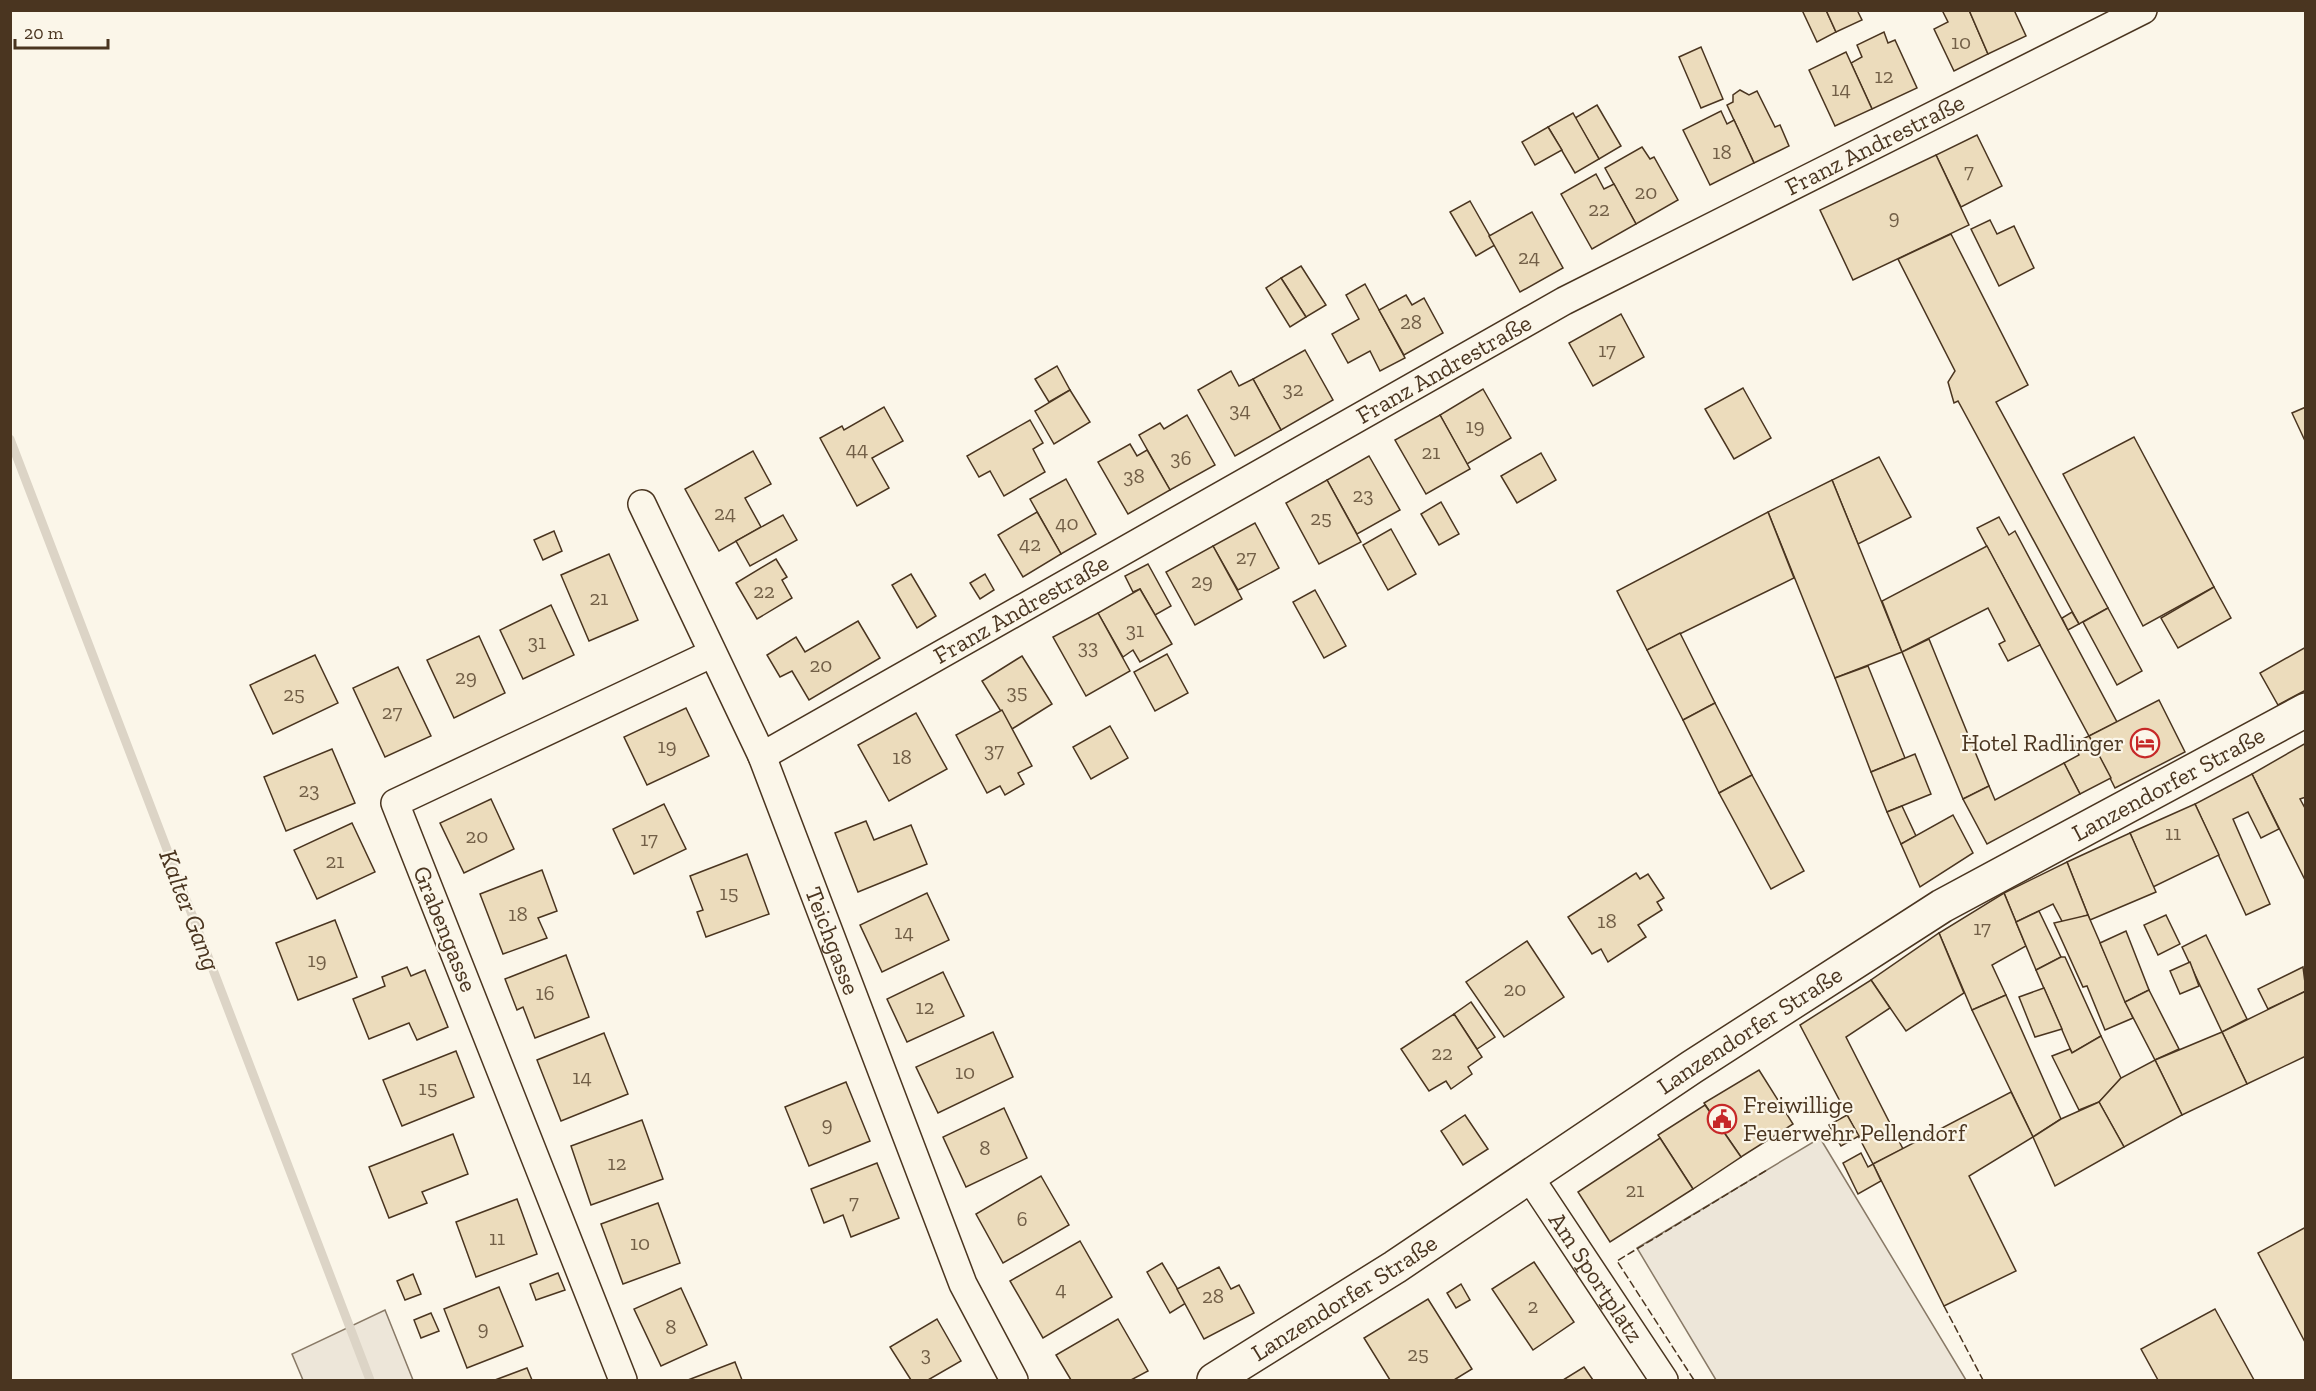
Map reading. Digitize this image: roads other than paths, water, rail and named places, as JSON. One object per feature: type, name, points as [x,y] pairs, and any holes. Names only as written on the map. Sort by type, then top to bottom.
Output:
[{"type":"street","name":"Franz Andrestraße","points":[[762,756],[1564,301],[2143,10]]},
{"type":"street","name":"Teichgasse","points":[[642,504],[711,654],[762,756],[963,1284],[1014,1380]]},
{"type":"street","name":"Grabengasse","points":[[623,1380],[395,803],[711,654]]},
{"type":"street","name":"Lanzendorfer Straße","points":[[1214,1380],[1395,1267],[1528,1175],[1942,906],[2306,710]]},
{"type":"street","name":"Am Sportplatz","points":[[1528,1175],[1664,1380]]},
{"type":"waterway","name":"Kalter Gang","points":[[10,439],[370,1380]]},
{"type":"place","name":"Hotel Radlinger","points":[[2145,743]]},
{"type":"place","name":"Freiwillige Feuerwehr Pellendorf","points":[[1722,1119]]}]
